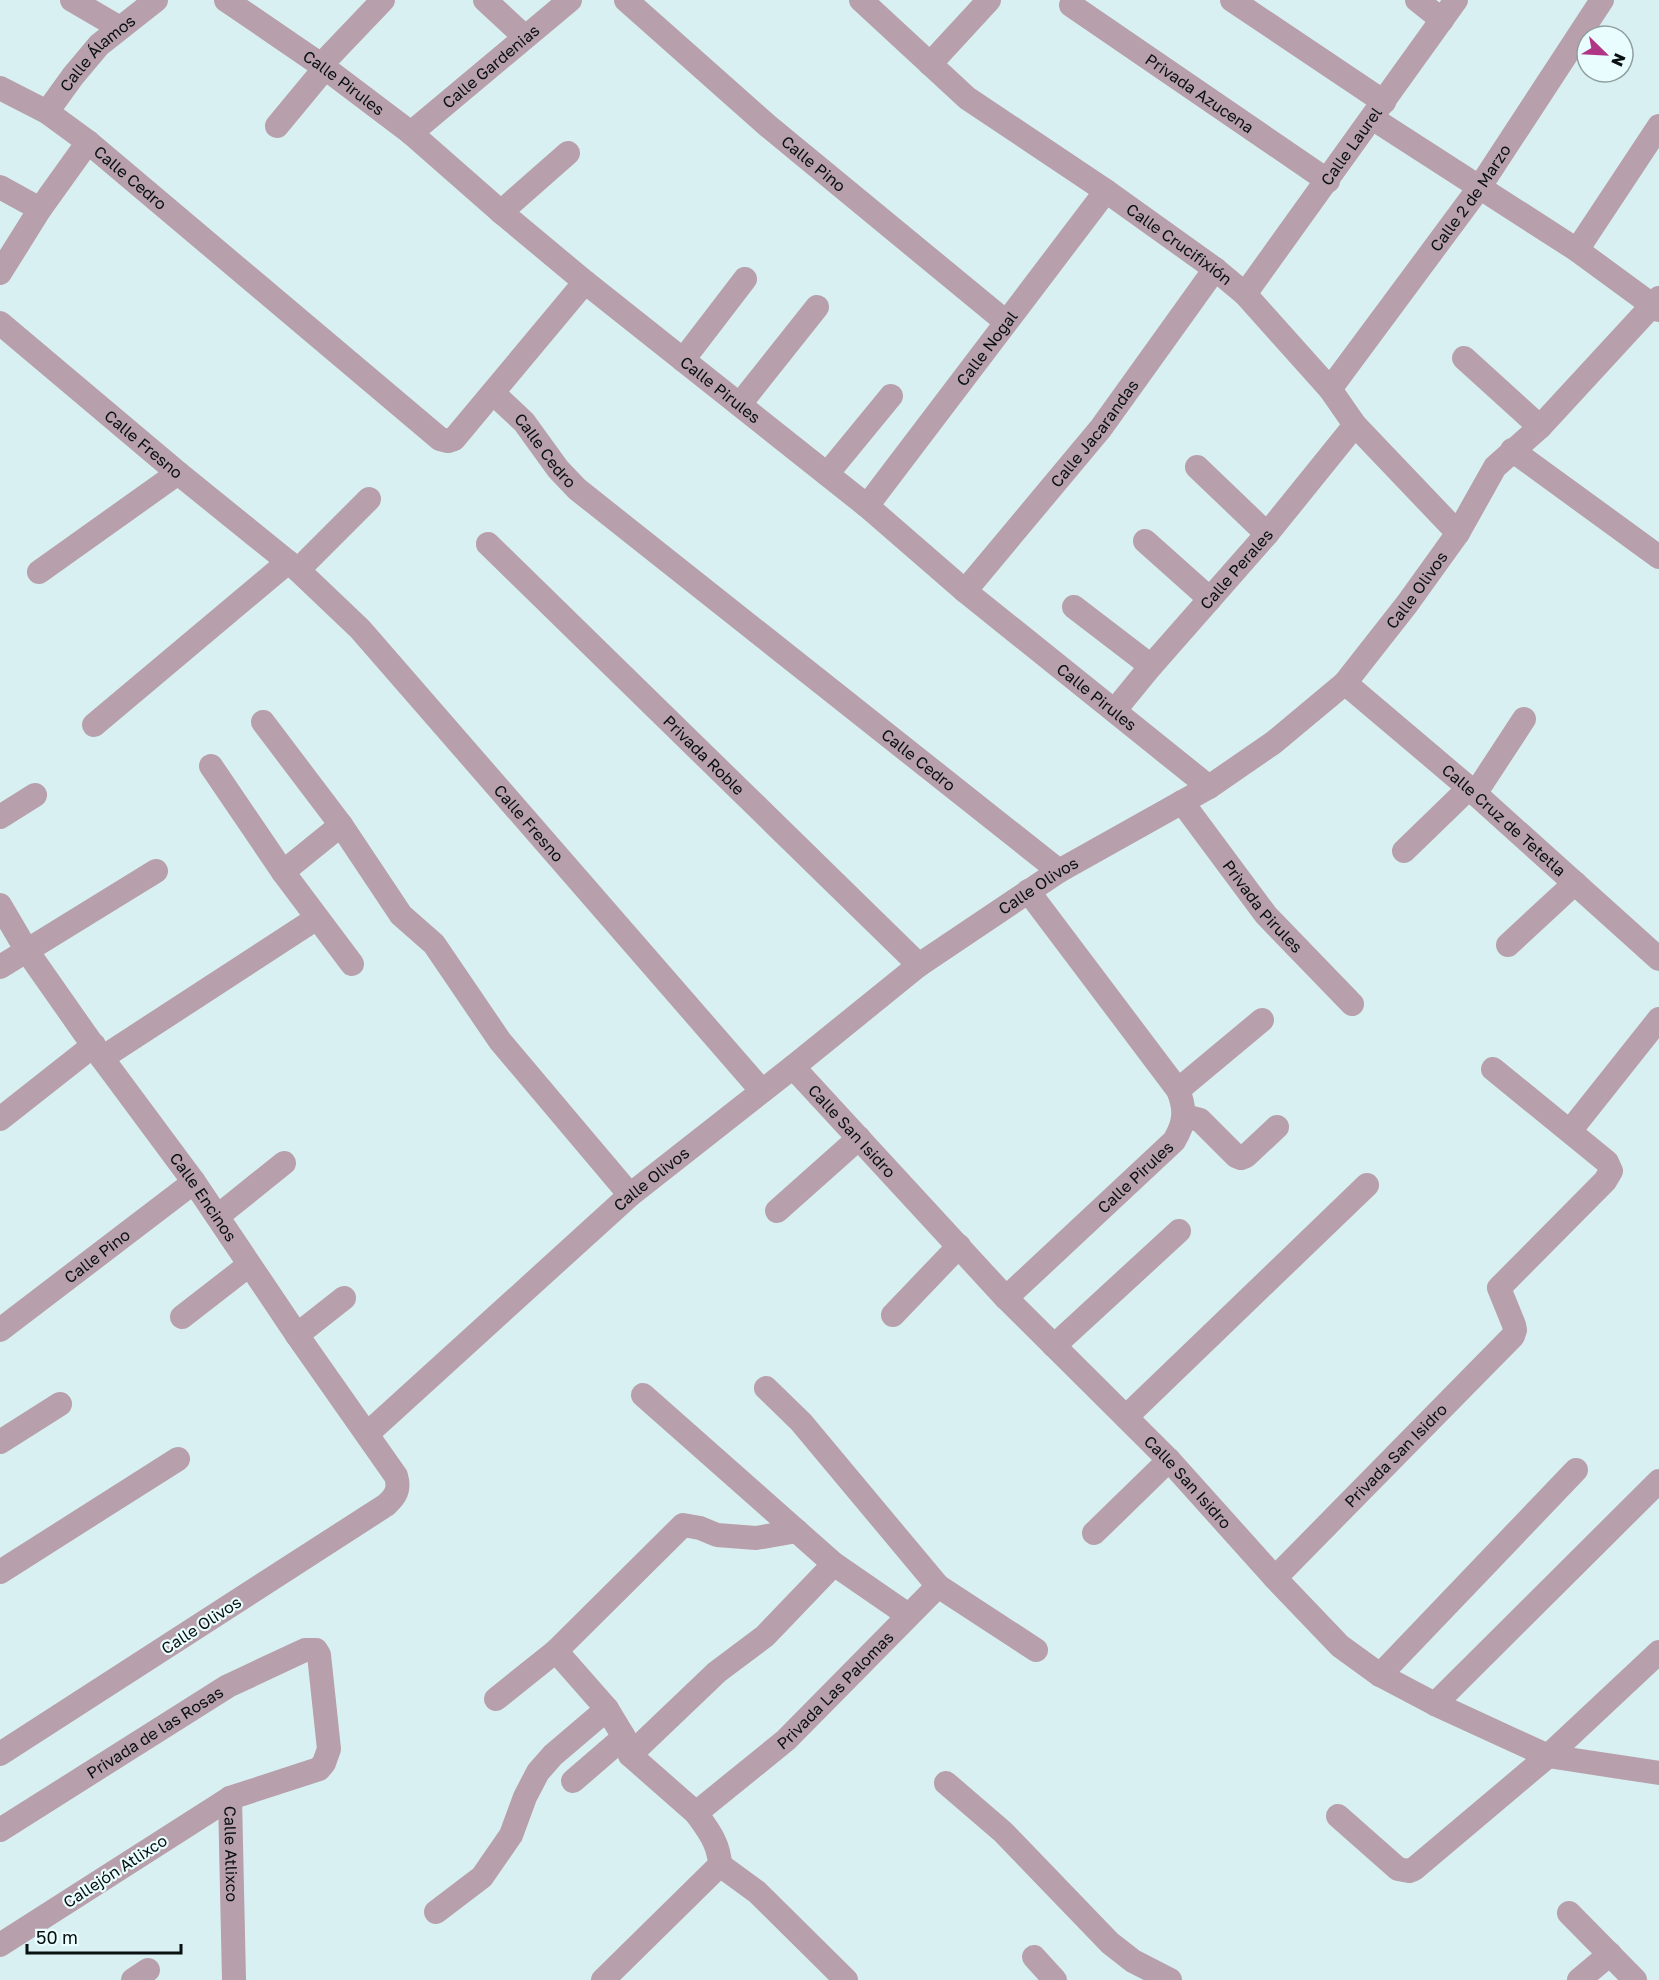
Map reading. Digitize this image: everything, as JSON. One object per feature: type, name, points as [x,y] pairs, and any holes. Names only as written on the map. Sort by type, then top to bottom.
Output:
[{"type":"street","points":[[72,0],[120,28]]},
{"type":"street","name":"Calle Álamos","points":[[47,112],[99,45],[156,0]]},
{"type":"street","name":"Calle Pirules","points":[[226,0],[323,67],[411,133],[585,282],[867,506],[965,591],[1209,787]]},
{"type":"street","points":[[277,126],[323,67],[383,0]]},
{"type":"street","points":[[485,0],[525,36]]},
{"type":"street","name":"Calle Gardenias","points":[[411,133],[570,0]]},
{"type":"street","name":"Calle Pino","points":[[626,0],[768,126],[1005,322]]},
{"type":"street","points":[[930,64],[989,0]]},
{"type":"street","points":[[1232,0],[1479,188],[1577,250],[1657,305]]},
{"type":"street","points":[[1417,0],[1442,20]]},
{"type":"street","name":"Calle Laurel","points":[[1245,294],[1456,0]]},
{"type":"street","name":"Calle 2 de Marzo","points":[[1330,389],[1479,188],[1602,0]]},
{"type":"street","name":"Calle Crucifixión","points":[[868,3],[967,98],[1106,191],[1215,269],[1245,294],[1330,389],[1355,425],[1458,533]]},
{"type":"street","name":"Privada Azucena","points":[[1071,5],[1328,181]]},
{"type":"street","name":"Calle Cedro","points":[[0,88],[47,112],[88,142],[440,439],[448,441],[454,439],[493,393],[524,422],[558,469],[577,489],[1059,871]]},
{"type":"street","points":[[1577,250],[1659,126]]},
{"type":"street","points":[[0,273],[40,208],[88,142]]},
{"type":"street","points":[[501,212],[568,153]]},
{"type":"street","points":[[0,187],[40,208]]},
{"type":"street","name":"Calle Nogal","points":[[867,506],[1106,191]]},
{"type":"street","name":"Calle Jacarandas","points":[[965,591],[1101,428],[1215,269]]},
{"type":"street","points":[[683,360],[745,279]]},
{"type":"street","points":[[493,393],[585,282]]},
{"type":"street","name":"Calle Olivos","points":[[367,1434],[630,1194],[919,965],[1059,871],[1209,787],[1273,743],[1345,683],[1407,604],[1458,533],[1495,467],[1540,427],[1657,305]]},
{"type":"street","points":[[740,405],[817,307]]},
{"type":"street","name":"Calle Fresno","points":[[0,323],[178,473],[293,566],[360,629],[762,1091]]},
{"type":"street","points":[[1464,358],[1540,427]]},
{"type":"street","points":[[827,474],[891,396]]},
{"type":"street","name":"Calle Perales","points":[[1115,710],[1267,534],[1355,425]]},
{"type":"street","points":[[1512,450],[1659,557]]},
{"type":"street","points":[[1197,467],[1267,534]]},
{"type":"street","points":[[39,572],[178,473]]},
{"type":"street","points":[[94,725],[293,566],[369,499]]},
{"type":"street","points":[[1145,541],[1210,599]]},
{"type":"street","name":"Privada Roble","points":[[488,544],[919,965]]},
{"type":"street","points":[[1074,607],[1151,666]]},
{"type":"street","name":"Calle Cruz de Tetetla","points":[[1345,683],[1472,791],[1658,957]]},
{"type":"street","points":[[1404,851],[1472,791],[1524,719]]},
{"type":"street","points":[[263,722],[341,825],[401,915],[434,944],[500,1041],[630,1194]]},
{"type":"street","points":[[211,766],[283,872],[352,964]]},
{"type":"street","points":[[0,817],[34,795]]},
{"type":"street","name":"Privada Pirules","points":[[1182,802],[1266,915],[1352,1004]]},
{"type":"street","points":[[283,872],[341,825]]},
{"type":"street","points":[[0,967],[156,871]]},
{"type":"street","points":[[1508,945],[1575,883]]},
{"type":"street","points":[[1028,891],[1178,1090],[1183,1101],[1184,1116],[1200,1120],[1236,1156],[1241,1158],[1277,1127]]},
{"type":"street","name":"Calle Encinos","points":[[0,905],[27,951],[218,1216],[249,1265],[396,1476],[397,1491]]},
{"type":"street","points":[[0,1119],[98,1052],[317,918]]},
{"type":"street","points":[[1492,1069],[1570,1131],[1659,1019]]},
{"type":"street","points":[[1178,1090],[1262,1020]]},
{"type":"street","name":"Calle San Isidro","points":[[793,1067],[1006,1298],[1169,1460],[1275,1578],[1341,1646],[1380,1675],[1435,1704],[1548,1756],[1650,1771]]},
{"type":"street","name":"Calle Pirules","points":[[1006,1298],[1174,1141],[1182,1128],[1184,1116]]},
{"type":"street","name":"Privada San Isidro","points":[[1275,1578],[1513,1336],[1515,1330],[1499,1288],[1605,1181],[1611,1172],[1607,1162],[1570,1131]]},
{"type":"street","points":[[777,1211],[859,1137]]},
{"type":"street","points":[[218,1216],[284,1163]]},
{"type":"street","name":"Calle Pino","points":[[0,1330],[194,1182]]},
{"type":"street","points":[[1126,1417],[1367,1185]]},
{"type":"street","points":[[1054,1346],[1179,1231]]},
{"type":"street","points":[[893,1315],[959,1246]]},
{"type":"street","points":[[182,1317],[249,1265]]},
{"type":"street","points":[[297,1335],[344,1298]]},
{"type":"street","points":[[766,1388],[801,1422],[938,1586],[1036,1650]]},
{"type":"street","points":[[643,1395],[834,1564],[908,1615]]},
{"type":"street","points":[[0,1442],[60,1404]]},
{"type":"street","points":[[0,1572],[178,1459]]},
{"type":"street","points":[[1094,1533],[1169,1460]]},
{"type":"street","points":[[1380,1675],[1576,1470]]},
{"type":"street","points":[[1435,1704],[1659,1481]]},
{"type":"street","name":"Calle Olivos","points":[[0,1754],[386,1505],[397,1491]]},
{"type":"street","points":[[496,1699],[556,1651],[683,1525],[700,1528],[717,1535],[756,1538],[797,1531]]},
{"type":"street","points":[[573,1781],[627,1746],[717,1671],[765,1636],[834,1564]]},
{"type":"street","name":"Privada Las Palomas","points":[[696,1813],[786,1740],[938,1586]]},
{"type":"street","name":"Privada de las Rosas","points":[[0,1830],[228,1686],[305,1650],[316,1650]]},
{"type":"street","name":"Calle Atlixco","points":[[234,1980],[230,1798],[312,1772],[324,1763],[328,1749],[320,1659],[316,1650]]},
{"type":"street","points":[[556,1651],[607,1709],[627,1746],[696,1813],[715,1839],[720,1865],[757,1892],[846,1980]]},
{"type":"street","points":[[1338,1816],[1393,1865],[1404,1871],[1414,1869],[1548,1756],[1659,1652]]},
{"type":"street","points":[[436,1912],[482,1877],[511,1835],[525,1797],[538,1772],[553,1755],[607,1709]]},
{"type":"street","points":[[1650,1771],[1659,1751]]},
{"type":"street","points":[[946,1783],[1003,1833],[1110,1943],[1133,1961],[1170,1980]]},
{"type":"street","name":"Callejón Atlixco","points":[[0,1945],[230,1798]]},
{"type":"street","points":[[603,1980],[720,1865]]},
{"type":"street","points":[[1569,1913],[1635,1980]]},
{"type":"street","points":[[1579,1980],[1610,1954]]},
{"type":"street","points":[[1034,1957],[1055,1980]]}]
